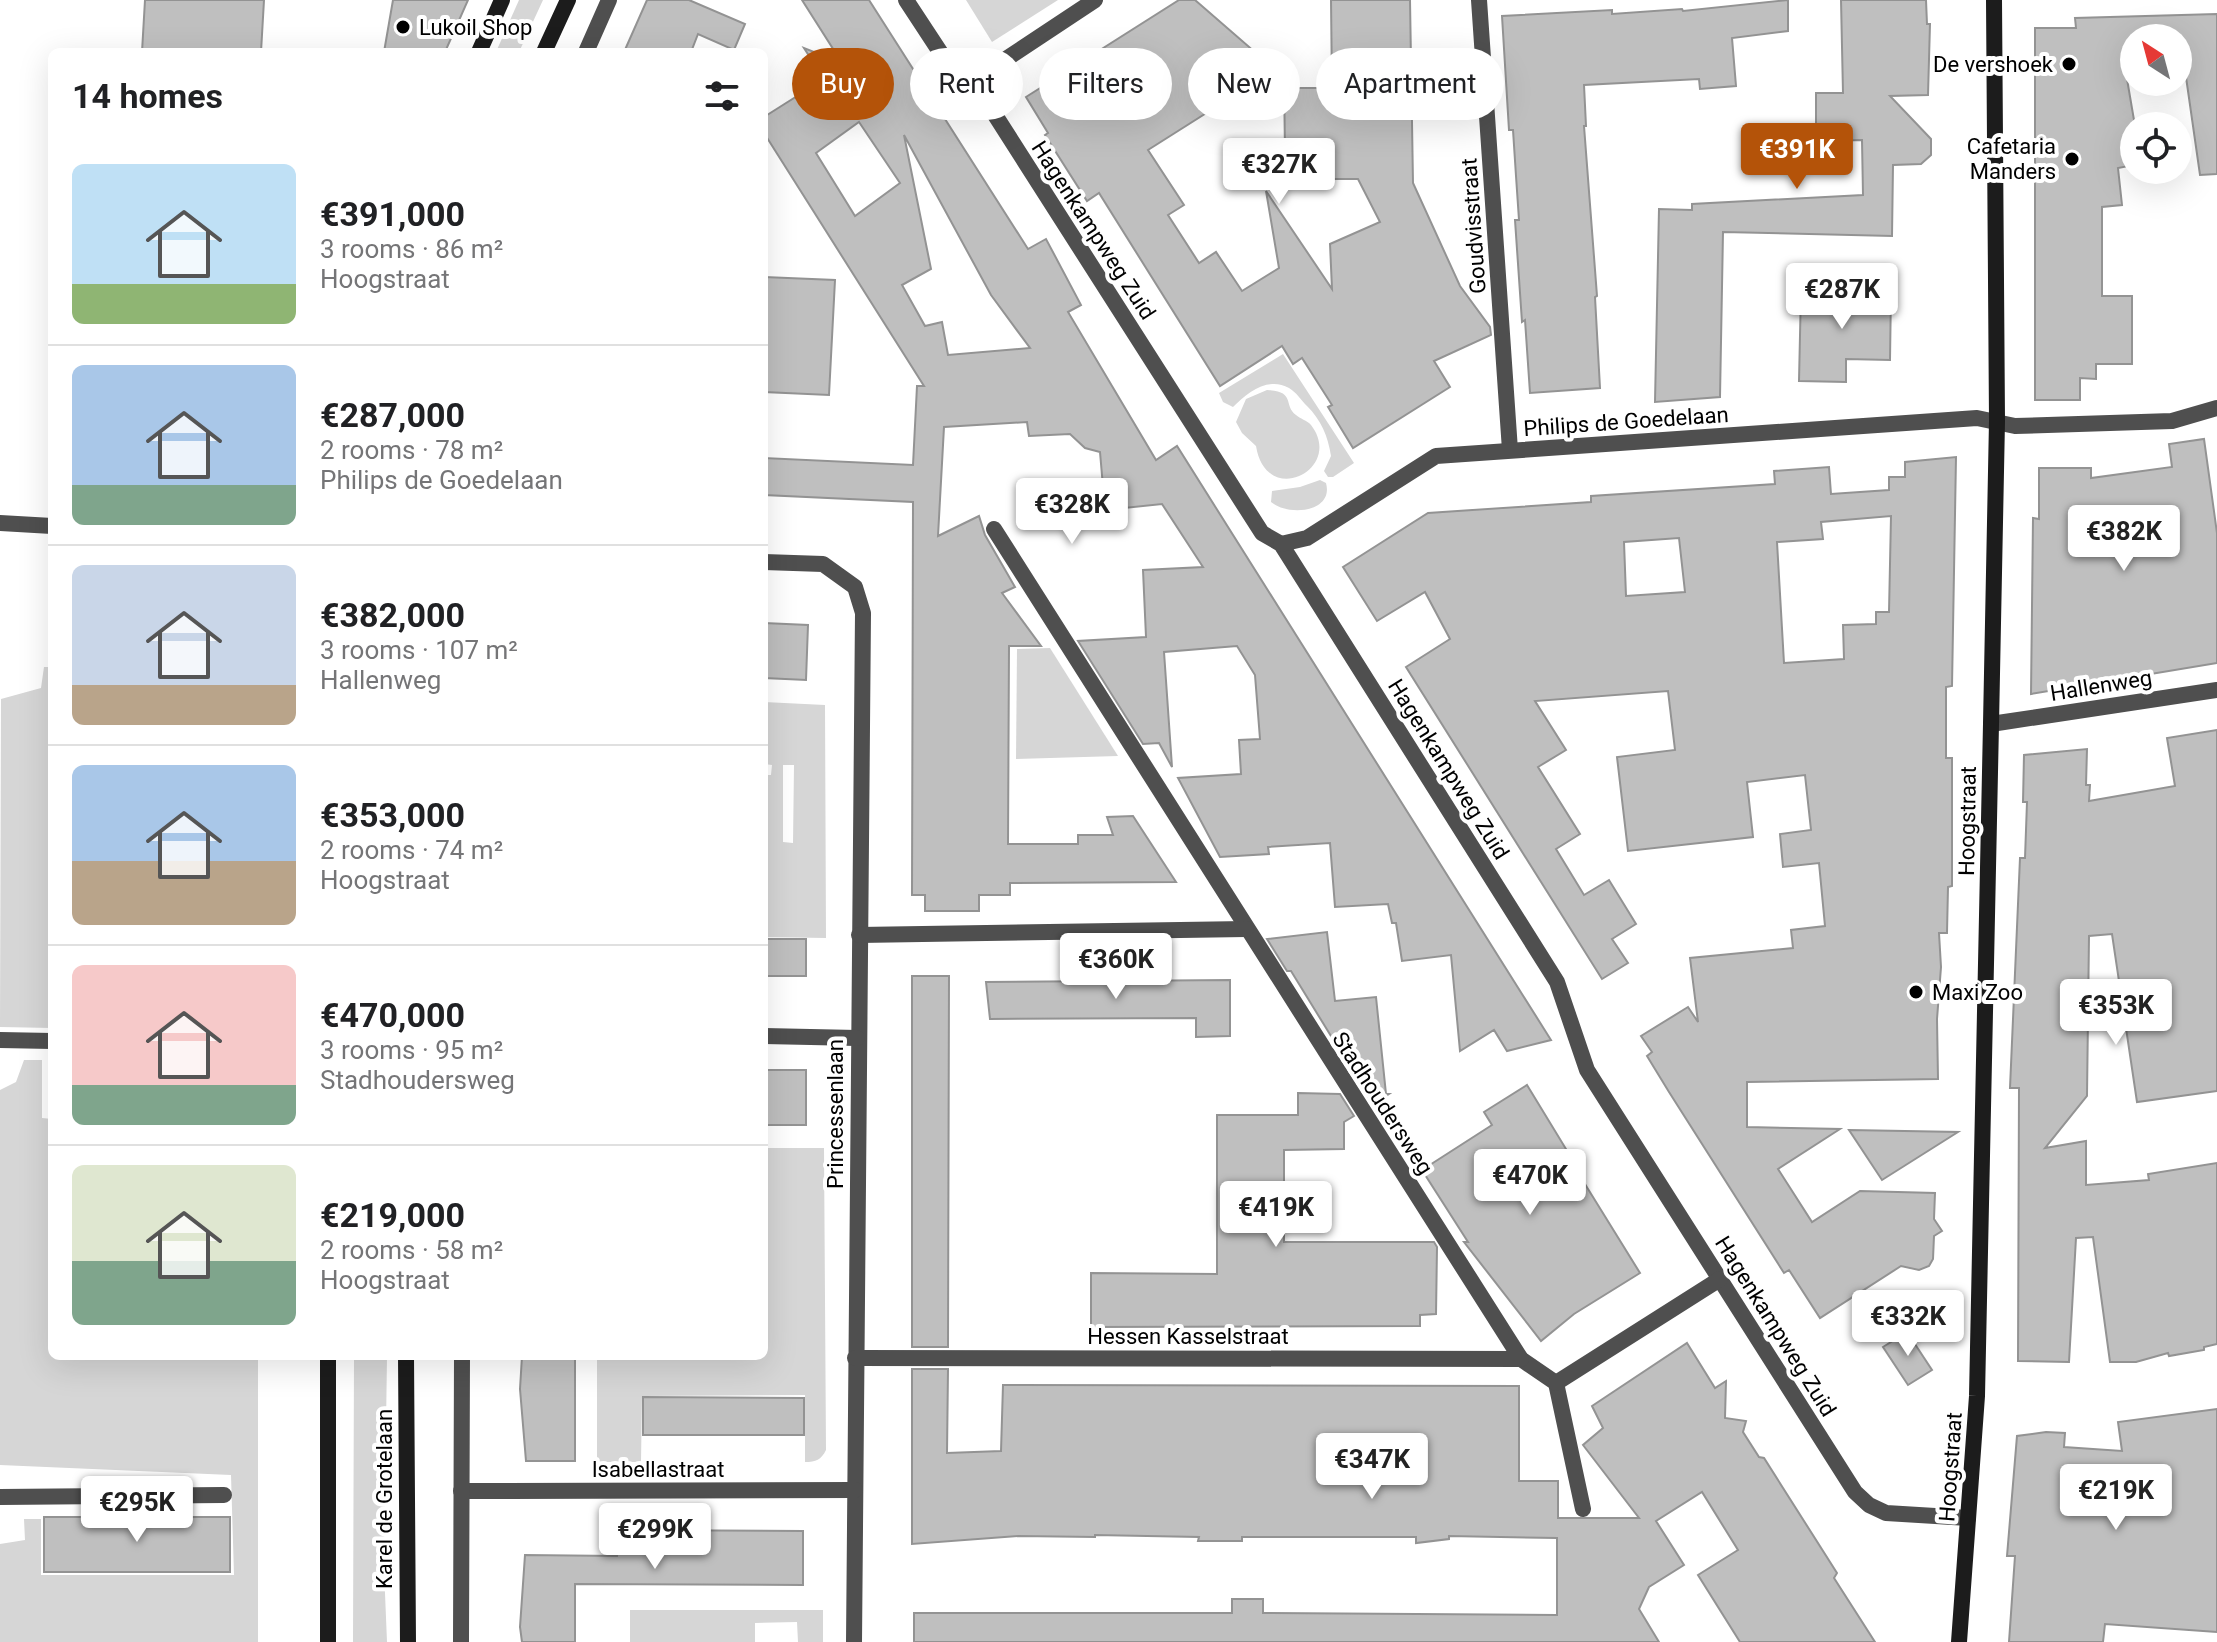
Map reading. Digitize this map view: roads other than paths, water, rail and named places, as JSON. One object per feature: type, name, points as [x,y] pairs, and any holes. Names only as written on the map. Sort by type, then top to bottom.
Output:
[{"type":"street","points":[[481,48],[502,0]]},
{"type":"street","points":[[546,48],[568,0]]},
{"type":"street","points":[[588,48],[609,0]]},
{"type":"street","points":[[906,0],[938,48]]},
{"type":"street","points":[[1023,48],[1095,0]]},
{"type":"street","name":"Goudvisstraat","points":[[1479,0],[1510,450]]},
{"type":"street","name":"Hoogstraat","points":[[1959,1642],[1977,1396],[1997,421],[1994,0]]},
{"type":"street","name":"Hagenkampweg Zuid","points":[[998,120],[1262,533],[1281,544],[1557,982],[1587,1070],[1855,1492],[1869,1505],[1886,1513],[1968,1518]]},
{"type":"street","name":"Philips de Goedelaan","points":[[1281,544],[1307,538],[1436,456],[1977,418],[2015,426],[2172,421],[2217,408]]},
{"type":"street","points":[[0,523],[48,526]]},
{"type":"street","name":"Stadhoudersweg","points":[[994,529],[1521,1359],[1556,1383]]},
{"type":"street","name":"Princessenlaan","points":[[768,562],[823,564],[855,587],[863,613],[854,1642]]},
{"type":"street","name":"Hallenweg","points":[[1991,724],[2217,690]]},
{"type":"street","points":[[859,935],[1246,929]]},
{"type":"street","points":[[768,1036],[857,1038]]},
{"type":"street","points":[[0,1040],[48,1041]]},
{"type":"street","points":[[1583,1509],[1556,1383],[1720,1279]]},
{"type":"street","name":"Hessen Kasselstraat","points":[[855,1358],[1521,1359]]},
{"type":"street","points":[[328,1360],[328,1642]]},
{"type":"street","name":"Karel de Grotelaan","points":[[406,1360],[408,1642]]},
{"type":"street","points":[[461,1642],[462,1360]]},
{"type":"street","name":"Isabellastraat","points":[[461,1491],[855,1490]]},
{"type":"street","points":[[0,1497],[224,1495]]},
{"type":"place","name":"Lukoil Shop","points":[[403,27]]},
{"type":"place","name":"De vershoek","points":[[2069,64]]},
{"type":"place","name":"Cafetaria Manders","points":[[2072,159]]},
{"type":"place","name":"Maxi Zoo","points":[[1916,992]]}]
